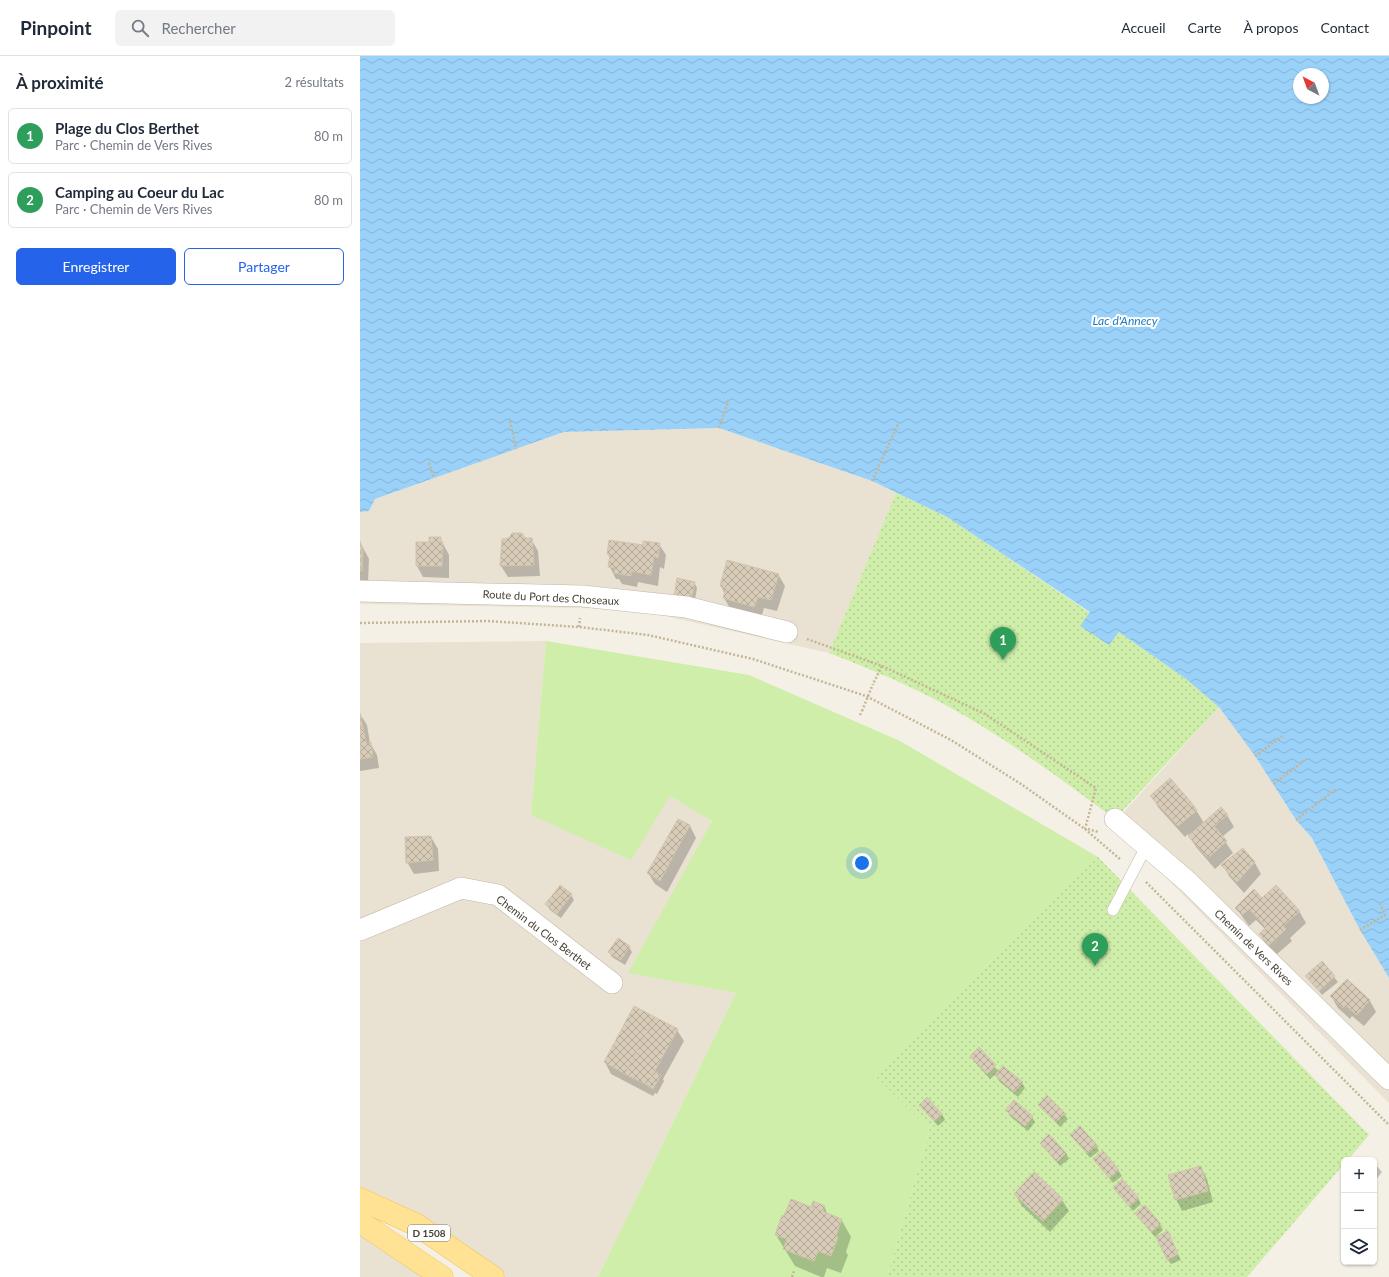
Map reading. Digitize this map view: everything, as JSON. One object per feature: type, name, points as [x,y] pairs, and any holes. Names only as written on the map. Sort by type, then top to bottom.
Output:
[{"type":"main road","name":"D 1508","points":[[360,1199],[417,1225],[493,1277]]},
{"type":"main road","name":"D 1508","points":[[360,1222],[442,1277]]},
{"type":"street","name":"Route du Port des Choseaux","points":[[360,591],[582,596],[686,606],[787,632]]},
{"type":"street","name":"Chemin de Vers Rives","points":[[1115,819],[1147,845],[1188,882],[1389,1078]]},
{"type":"street","name":"Chemin du Clos Berthet","points":[[360,930],[461,888],[498,895],[612,983]]},
{"type":"lane","points":[[1113,910],[1135,872],[1147,845]]},
{"type":"path","points":[[719,428],[729,399]]},
{"type":"path","points":[[510,421],[516,449]]},
{"type":"path","points":[[872,481],[898,424]]},
{"type":"path","points":[[430,463],[434,478]]},
{"type":"path","points":[[360,623],[488,620],[579,627],[648,635],[753,659],[866,696],[951,740],[1021,784],[1085,829],[1135,872],[1172,907],[1389,1125]]},
{"type":"path","points":[[787,632],[831,646],[882,666],[985,714],[1096,788],[1085,829]]},
{"type":"path","points":[[860,715],[882,666]]},
{"type":"path","points":[[1255,756],[1284,735]]},
{"type":"path","points":[[1274,784],[1306,759]]},
{"type":"path","points":[[1296,820],[1337,788]]},
{"type":"path","points":[[1360,930],[1385,915],[1380,904]]},
{"type":"path","points":[[792,1277],[794,1271]]},
{"type":"shaded area","points":[[719,428],[872,481],[896,493],[829,653],[634,609],[360,604],[360,512],[369,510],[375,499],[564,432]]},
{"type":"shaded area","points":[[546,641],[531,816],[671,796],[712,821],[629,973],[736,993],[598,1277],[485,1277],[360,1191],[360,643]]},
{"type":"shaded area","points":[[1219,707],[1255,756],[1296,820],[1312,838],[1360,930],[1389,978],[1389,1103],[1113,824]]},
{"type":"shaded area","points":[[360,1228],[430,1277],[360,1277]]},
{"type":"green space","points":[[896,493],[947,517],[1090,613],[1081,626],[1109,644],[1119,632],[1186,679],[1219,707],[1115,819],[1035,761],[973,720],[906,685],[829,653]]},
{"type":"green space","points":[[546,641],[749,675],[900,741],[1098,857],[874,1075],[930,1129],[887,1277],[598,1277],[736,993],[628,973],[712,821],[670,796],[631,860],[531,815]]},
{"type":"green space","points":[[1098,857],[1369,1135],[1351,1157],[1341,1157],[1341,1167],[1247,1277],[887,1277],[930,1129],[874,1075]]},
{"type":"water","name":"Lac d'Annecy","points":[[360,56],[1389,56],[1389,978],[1360,930],[1312,838],[1296,820],[1255,756],[1219,707],[1186,679],[1119,632],[1109,645],[1080,626],[1090,612],[947,517],[872,481],[719,428],[564,432],[375,499],[369,511],[360,512]]},
{"type":"building","points":[[512,533],[522,533],[525,538],[532,538],[534,565],[500,566],[502,539],[509,538]]},
{"type":"building","points":[[429,537],[441,537],[441,542],[443,542],[442,566],[416,566],[416,542],[429,542]]},
{"type":"building","points":[[609,540],[643,545],[643,541],[660,543],[658,558],[654,556],[651,575],[631,571],[631,576],[614,573],[615,568],[608,567],[610,555],[607,554]]},
{"type":"building","points":[[360,541],[361,547],[363,547],[362,571],[360,570]]},
{"type":"building","points":[[727,560],[779,574],[771,600],[758,597],[754,607],[723,598],[726,588],[720,586]]},
{"type":"building","points":[[677,578],[695,582],[691,600],[674,597]]},
{"type":"building","points":[[360,713],[366,743],[371,742],[373,757],[360,759]]},
{"type":"building","points":[[1170,778],[1191,802],[1187,805],[1194,813],[1178,826],[1150,796]]},
{"type":"building","points":[[1191,802],[1197,810],[1194,813],[1187,805]]},
{"type":"building","points":[[1221,807],[1228,815],[1214,826],[1227,841],[1208,858],[1188,836]]},
{"type":"building","points":[[678,819],[690,825],[660,881],[647,873]]},
{"type":"building","points":[[431,836],[433,860],[406,863],[405,837]]},
{"type":"building","points":[[1243,848],[1255,862],[1237,882],[1221,865]]},
{"type":"building","points":[[560,885],[572,894],[567,901],[555,892]]},
{"type":"building","points":[[1276,885],[1300,911],[1283,926],[1286,929],[1269,945],[1259,934],[1266,927],[1249,909],[1242,915],[1235,908],[1254,889],[1262,898]]},
{"type":"building","points":[[555,892],[567,901],[557,914],[545,904]]},
{"type":"building","points":[[618,938],[630,946],[621,960],[608,952]]},
{"type":"building","points":[[1322,961],[1335,976],[1319,991],[1305,976]]},
{"type":"building","points":[[1347,979],[1370,1000],[1357,1015],[1345,1005],[1343,1008],[1330,996]]},
{"type":"building","points":[[634,1006],[655,1017],[625,1074],[604,1062]]},
{"type":"building","points":[[655,1017],[678,1029],[647,1085],[625,1074]]},
{"type":"building","points":[[979,1047],[996,1065],[987,1074],[970,1056]]},
{"type":"building","points":[[1003,1066],[1023,1082],[1014,1092],[995,1075]]},
{"type":"building","points":[[654,1071],[661,1075],[653,1089],[647,1085]]},
{"type":"building","points":[[1047,1095],[1065,1113],[1056,1122],[1038,1105]]},
{"type":"building","points":[[927,1097],[942,1114],[934,1121],[919,1105]]},
{"type":"building","points":[[1014,1100],[1033,1116],[1025,1126],[1005,1110]]},
{"type":"building","points":[[1080,1126],[1097,1145],[1087,1153],[1070,1135]]},
{"type":"building","points":[[1049,1134],[1066,1153],[1057,1162],[1040,1143]]},
{"type":"building","points":[[1103,1151],[1119,1170],[1109,1178],[1093,1159]]},
{"type":"building","points":[[1201,1166],[1208,1191],[1175,1200],[1168,1175]]},
{"type":"building","points":[[1034,1172],[1063,1199],[1043,1221],[1014,1194]]},
{"type":"building","points":[[1122,1179],[1139,1198],[1129,1206],[1113,1188]]},
{"type":"building","points":[[791,1199],[842,1219],[836,1236],[838,1237],[831,1256],[818,1251],[814,1261],[783,1249],[787,1239],[775,1235],[782,1215],[784,1216]]},
{"type":"building","points":[[813,1201],[825,1206],[823,1211],[811,1207]]},
{"type":"building","points":[[1145,1205],[1161,1224],[1151,1232],[1135,1213]]},
{"type":"building","points":[[1168,1231],[1178,1254],[1167,1260],[1156,1237]]},
{"type":"place","name":"Plage du Clos Berthet","points":[[1003,660]]},
{"type":"place","name":"Camping au Coeur du Lac","points":[[1095,966]]}]
